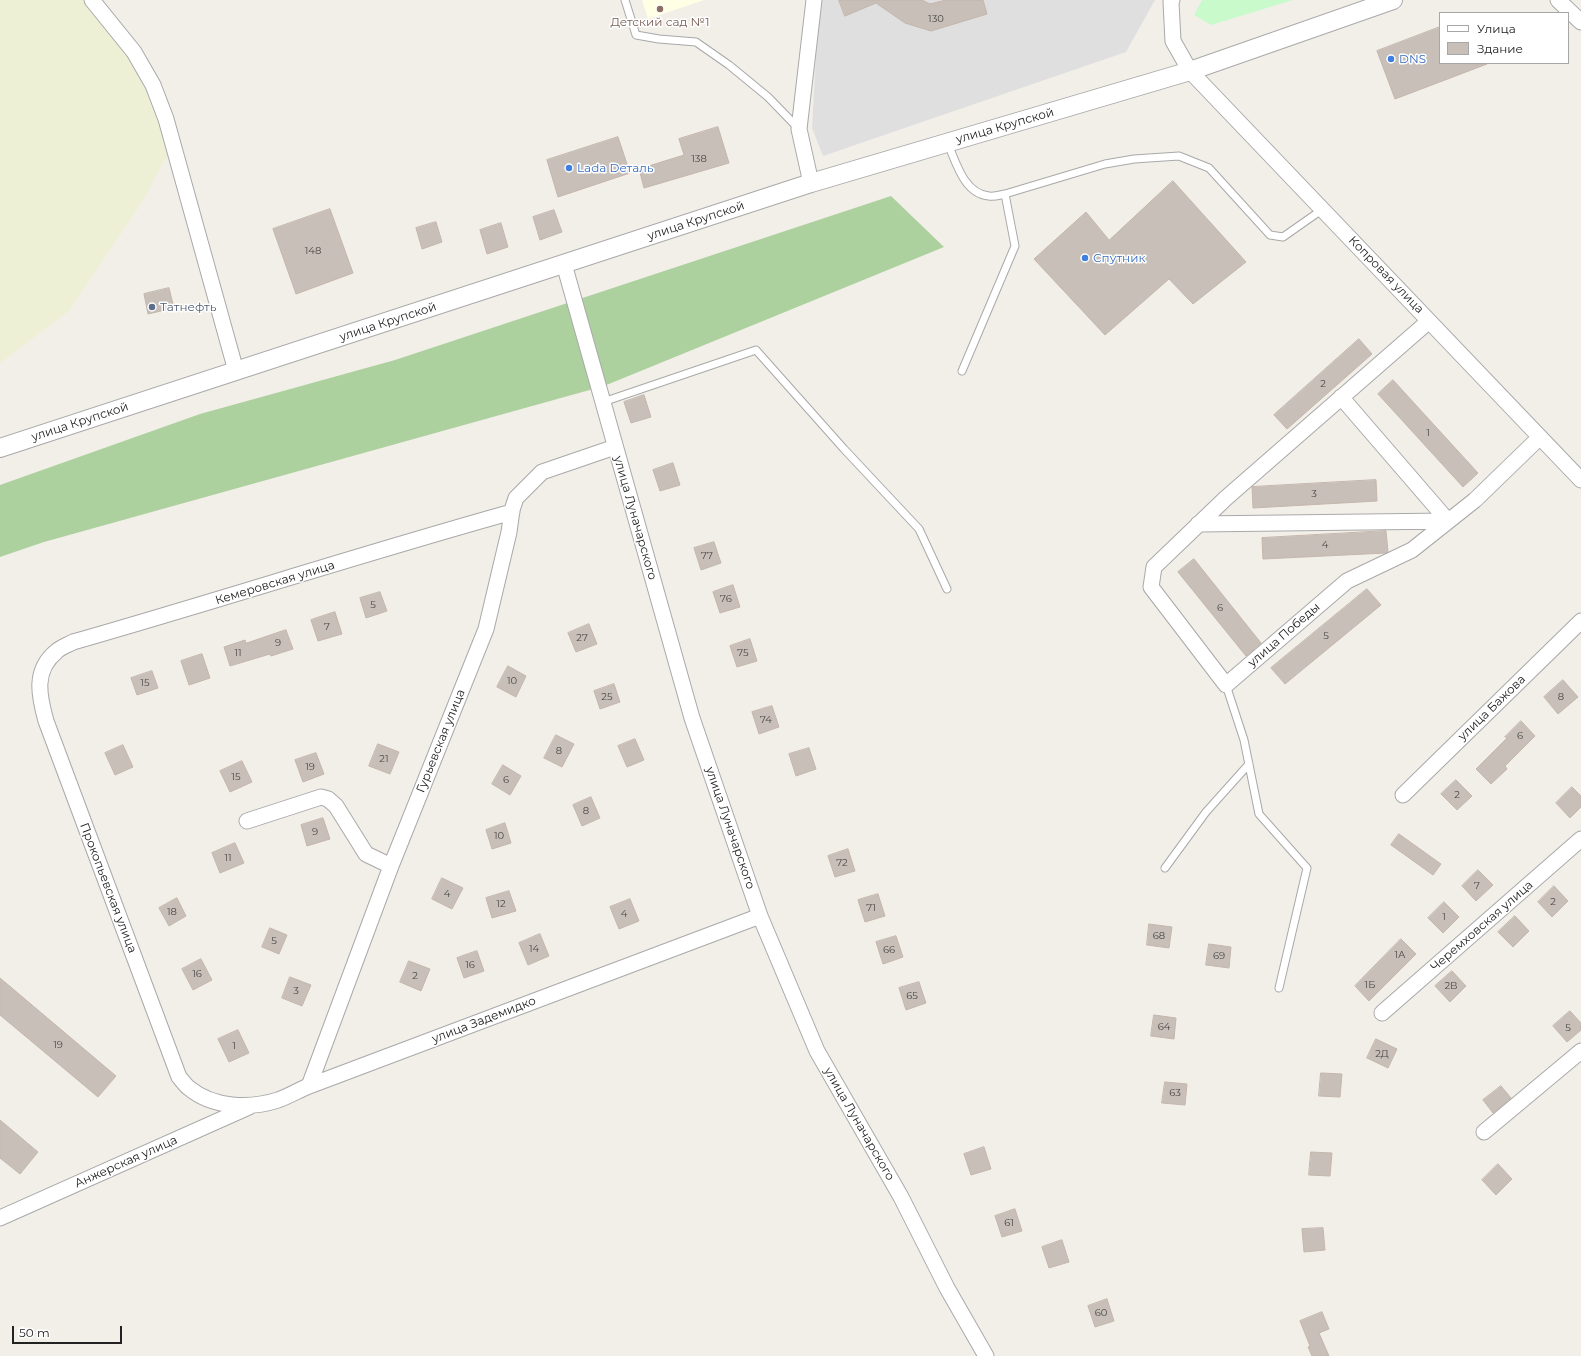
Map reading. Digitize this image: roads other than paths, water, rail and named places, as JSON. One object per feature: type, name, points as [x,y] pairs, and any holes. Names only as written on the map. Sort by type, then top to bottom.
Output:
[{"type":"street","points":[[92,0],[134,52],[152,85],[166,119],[236,371]]},
{"type":"street","points":[[811,183],[799,129],[814,0]]},
{"type":"street","name":"Копровая улица","points":[[1172,0],[1173,42],[1190,71],[1581,480]]},
{"type":"street","name":"улица Крупской","points":[[0,448],[811,183],[1190,71],[1393,0]]},
{"type":"street","points":[[1558,0],[1581,22]]},
{"type":"street","name":"улица Луначарского","points":[[564,264],[692,718],[760,916],[817,1051],[901,1198],[947,1288],[986,1356]]},
{"type":"street","points":[[1226,685],[1151,587],[1154,567],[1226,498],[1429,320]]},
{"type":"street","points":[[1341,397],[1448,521]]},
{"type":"street","name":"улица Победы","points":[[1226,685],[1348,581],[1412,550],[1475,500],[1540,437]]},
{"type":"street","name":"Гурьевская улица","points":[[309,1086],[391,866],[486,629],[510,532],[512,512],[516,498],[542,472],[615,447]]},
{"type":"street","name":"Кемеровская улица","points":[[45,665],[57,651],[74,642],[200,606],[454,528],[512,512]]},
{"type":"street","points":[[1198,524],[1448,521]]},
{"type":"street","name":"улица Бажова","points":[[1403,796],[1581,621]]},
{"type":"street","name":"Прокопьевская улица","points":[[45,665],[40,678],[39,696],[46,721],[179,1077],[189,1088],[206,1098]]},
{"type":"street","points":[[247,821],[321,797],[328,799],[336,806],[366,854],[391,866]]},
{"type":"street","name":"Черемховская улица","points":[[1382,1013],[1581,839]]},
{"type":"street","name":"улица Задемидко","points":[[206,1098],[230,1105],[251,1106],[278,1100],[309,1086],[760,916]]},
{"type":"street","points":[[1484,1132],[1581,1051]]},
{"type":"street","name":"Анжерская улица","points":[[0,1218],[251,1106]]},
{"type":"lane","points":[[625,0],[636,35],[659,39],[696,42],[729,65],[768,97],[799,129]]},
{"type":"lane","points":[[948,143],[963,178],[975,191],[988,196],[1005,194],[1105,164],[1134,159],[1179,156],[1209,168],[1270,235],[1283,237],[1323,209]]},
{"type":"lane","points":[[962,371],[1014,246],[1005,194]]},
{"type":"lane","points":[[603,402],[756,350],[844,449],[919,529],[947,589]]},
{"type":"lane","points":[[1226,685],[1244,740],[1259,814],[1307,868],[1279,988]]},
{"type":"lane","points":[[1165,868],[1206,812],[1249,764]]},
{"type":"place","name":"Детский сад №1","points":[[660,9]]},
{"type":"place","name":"DNS","points":[[1391,59]]},
{"type":"place","name":"Lada Dеталь","points":[[569,168]]},
{"type":"place","name":"Спутник","points":[[1085,258]]},
{"type":"place","name":"Татнефть","points":[[152,307]]}]
